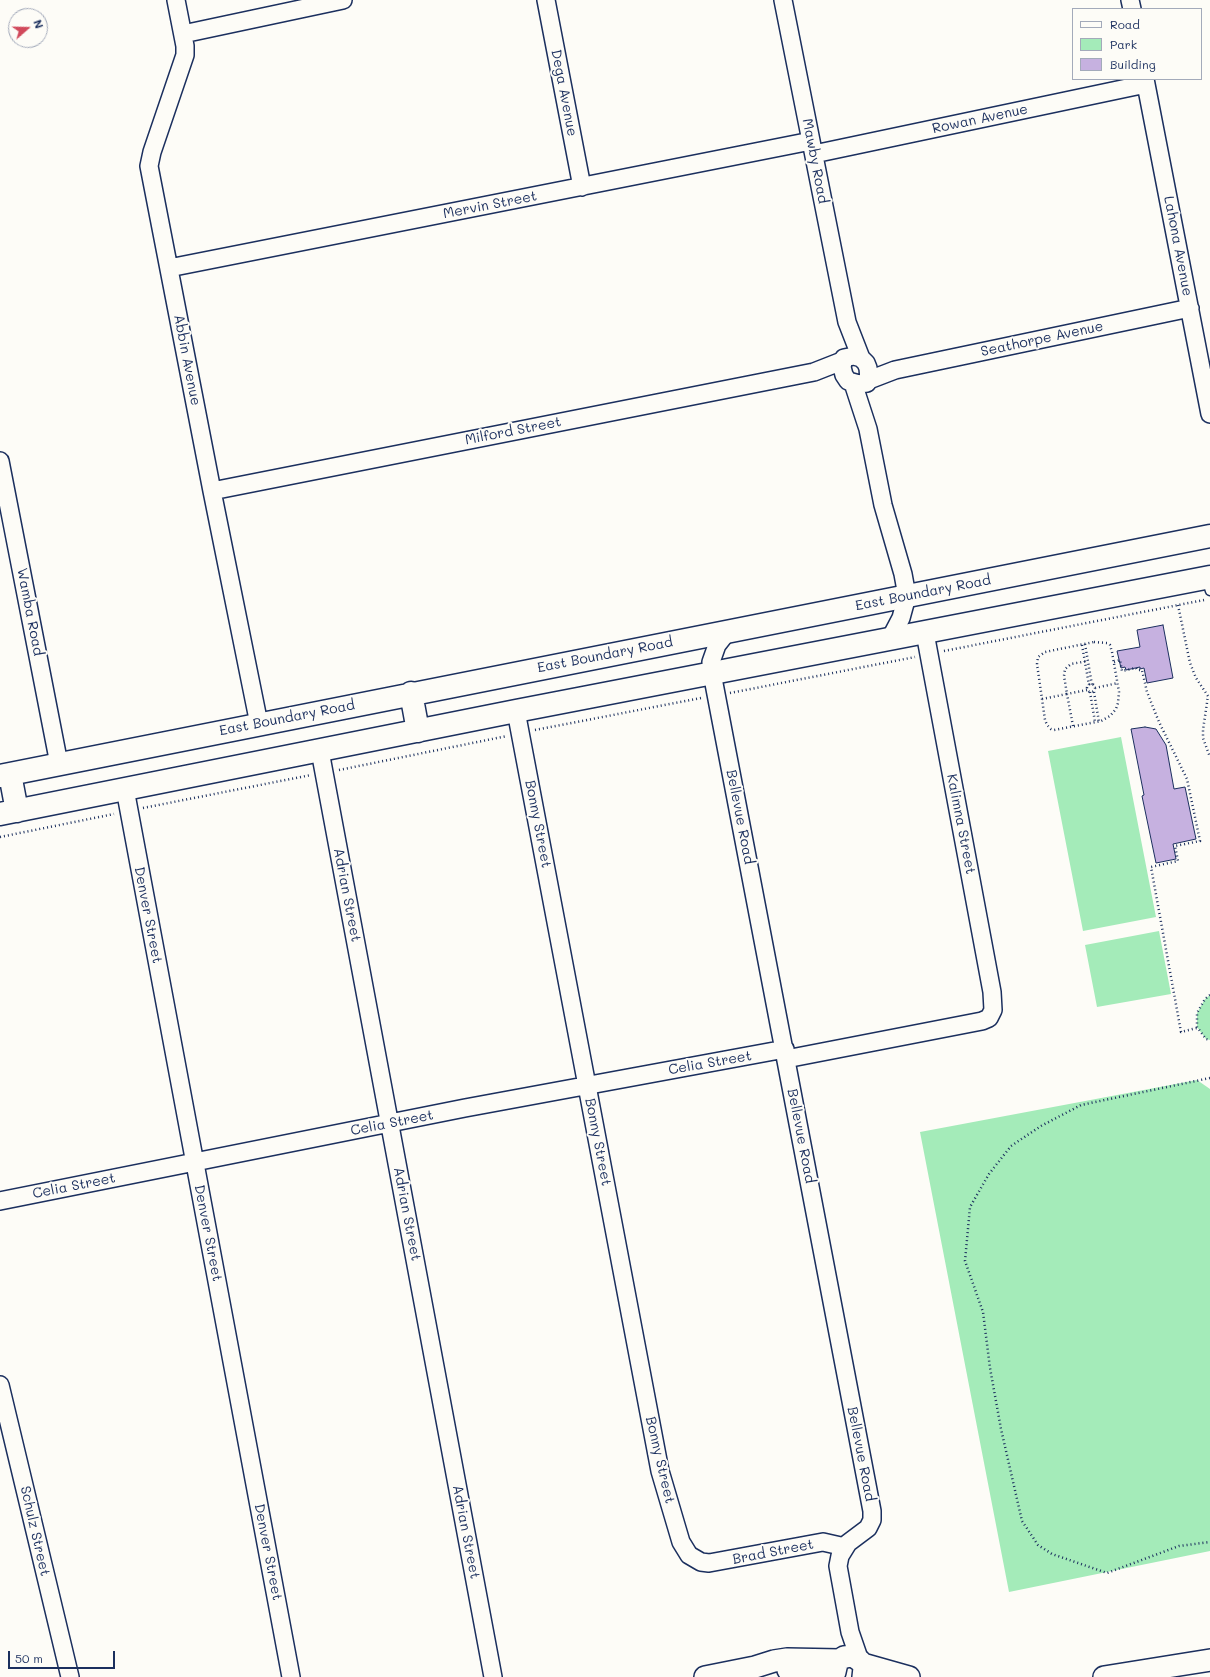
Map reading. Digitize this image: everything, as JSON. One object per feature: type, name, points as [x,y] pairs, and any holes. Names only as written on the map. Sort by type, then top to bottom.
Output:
[{"type":"main road","name":"East Boundary Road","points":[[5,775],[728,630],[1210,536]]},
{"type":"main road","points":[[5,775],[8,813],[516,711],[890,639],[1209,582]]},
{"type":"main road","points":[[411,693],[418,731]]},
{"type":"street","name":"Abbin Avenue","points":[[176,0],[183,34],[185,55],[152,152],[149,166],[258,724]]},
{"type":"street","points":[[183,34],[343,0]]},
{"type":"street","name":"Dega Avenue","points":[[546,0],[582,187]]},
{"type":"street","name":"Mawby Road","points":[[783,0],[901,597],[901,618],[890,639]]},
{"type":"street","name":"Rowan Avenue","points":[[812,147],[1146,82]]},
{"type":"street","name":"Lahona Avenue","points":[[1146,82],[1210,414]]},
{"type":"street","name":"Mervin Street","points":[[169,268],[582,187],[812,147]]},
{"type":"street","name":"Seathorpe Avenue","points":[[856,370],[895,370],[1190,308]]},
{"type":"street","name":"Milford Street","points":[[212,491],[814,372],[856,370]]},
{"type":"street","name":"Wamba Road","points":[[0,461],[59,764]]},
{"type":"street","name":"Bellevue Road","points":[[728,630],[717,645],[711,662],[712,674],[872,1511],[872,1520],[868,1528],[851,1540],[845,1547],[840,1556],[838,1566],[850,1632],[851,1666]]},
{"type":"street","name":"Kalimna Street","points":[[925,633],[992,992],[994,1010],[992,1014]]},
{"type":"street","name":"Bonny Street","points":[[516,711],[660,1471],[684,1549],[689,1555],[701,1562]]},
{"type":"street","name":"Adrian Street","points":[[320,750],[493,1677]]},
{"type":"street","name":"Denver Street","points":[[125,789],[291,1677]]},
{"type":"street","name":"Celia Street","points":[[0,1200],[587,1085],[977,1022],[986,1020],[992,1014]]},
{"type":"street","name":"Schulz Street","points":[[0,1385],[5,1431],[70,1677]]},
{"type":"street","name":"Brad Street","points":[[701,1562],[722,1561],[823,1542],[845,1547]]},
{"type":"street","points":[[705,1677],[787,1659],[851,1666],[905,1677]]},
{"type":"street","points":[[1104,1677],[1210,1660]]},
{"type":"street","points":[[755,1667],[803,1672],[827,1677]]},
{"type":"street","points":[[901,1677],[909,1677]]},
{"type":"path","points":[[0,837],[521,733],[1210,599]]},
{"type":"path","points":[[1178,605],[1190,663],[1196,678],[1208,696],[1203,738],[1210,757]]},
{"type":"path","points":[[1098,642],[1107,643],[1110,646],[1114,662],[1119,698],[1113,714],[1098,722],[1054,730],[1047,726],[1037,664],[1038,657],[1045,652],[1098,642]]},
{"type":"path","points":[[1083,645],[1095,722]]},
{"type":"path","points":[[1114,662],[1120,660],[1122,671],[1136,668],[1137,670],[1142,670],[1147,692],[1159,722],[1187,779],[1200,841],[1175,846],[1178,861],[1151,867],[1180,1032],[1197,1028]]},
{"type":"path","points":[[1073,726],[1064,676],[1065,669],[1072,664],[1086,661]]},
{"type":"path","points":[[1090,685],[1095,688],[1118,683]]},
{"type":"path","points":[[1095,688],[1094,692],[1098,722]]},
{"type":"path","points":[[1042,699],[1089,691],[1094,692]]},
{"type":"path","points":[[1210,995],[1205,999],[1197,1013],[1197,1028],[1206,1039],[1210,1040]]},
{"type":"path","points":[[1210,1078],[1081,1106],[1041,1126],[1011,1146],[989,1174],[970,1207],[965,1261],[983,1312],[990,1368],[1001,1429],[1022,1521],[1038,1545],[1052,1554],[1107,1572],[1179,1546],[1210,1542]]},
{"type":"green space","points":[[1121,737],[1156,917],[1083,931],[1048,751]]},
{"type":"green space","points":[[1159,931],[1171,994],[1097,1007],[1085,945]]},
{"type":"green space","points":[[1210,995],[1210,1040],[1206,1039],[1197,1027],[1197,1013],[1205,999]]},
{"type":"green space","points":[[1197,1080],[1210,1089],[1210,1551],[1009,1592],[920,1132]]},
{"type":"building","points":[[1163,625],[1173,678],[1147,683],[1144,668],[1140,669],[1140,667],[1126,670],[1125,667],[1121,668],[1117,651],[1140,647],[1137,630]]},
{"type":"building","points":[[1145,727],[1156,729],[1166,745],[1174,789],[1185,787],[1196,839],[1173,844],[1176,859],[1156,863],[1142,796],[1144,795],[1131,729]]}]
